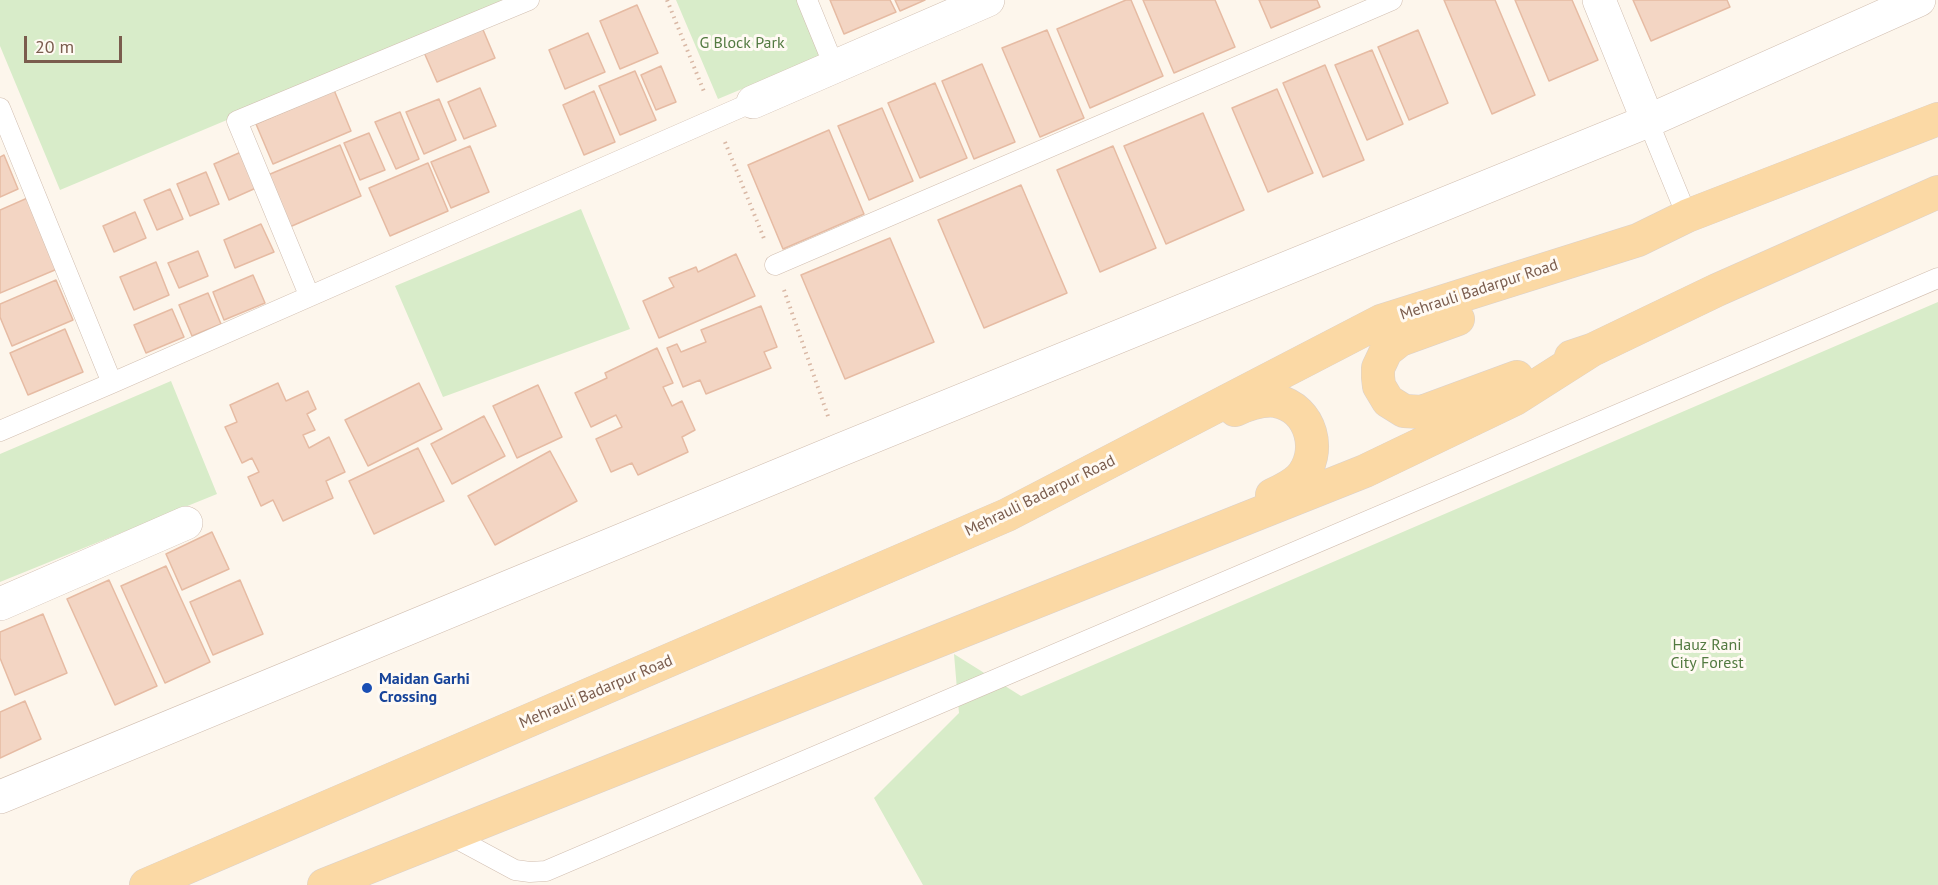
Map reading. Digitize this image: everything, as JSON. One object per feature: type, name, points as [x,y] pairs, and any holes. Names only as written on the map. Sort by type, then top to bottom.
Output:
[{"type":"main road","name":"Mehrauli Badarpur Road","points":[[146,885],[1007,515],[1381,321],[1638,240],[1687,216],[1938,119]]},
{"type":"main road","points":[[1638,240],[1538,291],[1400,340],[1386,351],[1378,368],[1383,394],[1396,407],[1422,412],[1592,350],[1717,290],[1938,192]]},
{"type":"main road","points":[[324,885],[376,875],[450,835],[1365,471],[1515,399],[1592,350]]},
{"type":"main road","points":[[1007,515],[1250,403],[1263,400],[1277,401],[1291,407],[1302,416],[1309,428],[1312,456],[1307,469],[1298,480],[1287,488],[1132,563]]},
{"type":"street","points":[[753,102],[988,0]]},
{"type":"street","points":[[1599,0],[1648,121]]},
{"type":"street","points":[[0,797],[840,450],[1648,121],[1919,0]]},
{"type":"street","points":[[0,604],[186,523]]},
{"type":"lane","points":[[309,295],[237,121],[529,0]]},
{"type":"lane","points":[[807,0],[834,66]]},
{"type":"lane","points":[[776,266],[1392,0]]},
{"type":"lane","points":[[0,431],[753,102]]},
{"type":"lane","points":[[0,108],[112,383]]},
{"type":"lane","points":[[1648,121],[1687,216]]},
{"type":"lane","points":[[450,835],[515,870],[546,872],[1938,278]]},
{"type":"path","points":[[667,0],[776,266],[840,450]]},
{"type":"green space","points":[[0,0],[513,0],[60,190],[0,46]]},
{"type":"green space","name":"G Block Park","points":[[676,0],[797,0],[821,56],[718,99]]},
{"type":"green space","points":[[581,209],[630,329],[443,397],[395,286]]},
{"type":"green space","name":"Hauz Rani City Forest","points":[[1938,302],[1938,885],[923,885],[874,798],[959,713],[954,654],[1021,696]]},
{"type":"green space","points":[[171,381],[217,494],[0,582],[0,454]]},
{"type":"building","points":[[830,0],[890,0],[896,12],[844,34]]},
{"type":"building","points":[[895,0],[925,0],[900,11]]},
{"type":"building","points":[[1126,0],[1131,0],[1163,76],[1090,108],[1057,29]]},
{"type":"building","points":[[1143,0],[1215,0],[1235,47],[1174,73]]},
{"type":"building","points":[[1259,0],[1317,0],[1320,7],[1271,28]]},
{"type":"building","points":[[1444,0],[1495,0],[1535,95],[1492,114]]},
{"type":"building","points":[[1515,0],[1572,0],[1598,60],[1549,81]]},
{"type":"building","points":[[1633,0],[1727,0],[1730,7],[1651,41]]},
{"type":"building","points":[[637,5],[658,53],[620,69],[600,21]]},
{"type":"building","points":[[481,25],[495,58],[437,82],[423,50]]},
{"type":"building","points":[[1047,30],[1084,118],[1040,137],[1002,48]]},
{"type":"building","points":[[1418,30],[1448,103],[1409,120],[1378,47]]},
{"type":"building","points":[[588,33],[605,72],[565,89],[549,50]]},
{"type":"building","points":[[1372,50],[1403,124],[1367,140],[1335,65]]},
{"type":"building","points":[[982,64],[1015,142],[974,159],[942,81]]},
{"type":"building","points":[[1325,65],[1364,160],[1323,177],[1283,83]]},
{"type":"building","points":[[661,66],[676,102],[656,110],[641,75]]},
{"type":"building","points":[[635,71],[656,120],[620,135],[599,86]]},
{"type":"building","points":[[935,83],[967,158],[920,178],[888,103]]},
{"type":"building","points":[[480,88],[496,126],[464,139],[448,102]]},
{"type":"building","points":[[1277,89],[1313,173],[1268,192],[1232,108]]},
{"type":"building","points":[[334,90],[351,131],[273,164],[256,124]]},
{"type":"building","points":[[594,91],[615,142],[584,155],[563,105]]},
{"type":"building","points":[[439,99],[456,140],[424,154],[406,112]]},
{"type":"building","points":[[882,108],[913,181],[869,200],[838,126]]},
{"type":"building","points":[[400,112],[419,159],[396,169],[375,122]]},
{"type":"building","points":[[1203,113],[1244,210],[1166,244],[1124,146]]},
{"type":"building","points":[[829,130],[864,214],[783,249],[748,165]]},
{"type":"building","points":[[369,133],[385,170],[360,180],[344,143]]},
{"type":"building","points":[[340,145],[361,196],[285,229],[263,177]]},
{"type":"building","points":[[470,146],[489,192],[451,208],[431,162]]},
{"type":"building","points":[[1113,146],[1156,248],[1100,272],[1057,170]]},
{"type":"building","points":[[241,152],[256,188],[229,200],[214,164]]},
{"type":"building","points":[[4,155],[18,189],[0,197],[0,157]]},
{"type":"building","points":[[428,163],[448,211],[390,236],[369,188]]},
{"type":"building","points":[[206,172],[219,204],[190,216],[177,184]]},
{"type":"building","points":[[1021,185],[1067,293],[984,328],[938,220]]},
{"type":"building","points":[[170,189],[183,219],[157,230],[144,200]]},
{"type":"building","points":[[32,196],[62,267],[0,293],[0,210]]},
{"type":"building","points":[[135,212],[146,238],[114,252],[103,226]]},
{"type":"building","points":[[261,224],[274,252],[235,268],[224,240]]},
{"type":"building","points":[[890,238],[934,342],[845,379],[801,275]]},
{"type":"building","points":[[198,251],[208,276],[179,288],[168,263]]},
{"type":"building","points":[[736,254],[755,296],[659,338],[643,301],[674,287],[669,278],[696,267],[698,272]]},
{"type":"building","points":[[156,262],[169,295],[134,310],[120,277]]},
{"type":"building","points":[[253,275],[265,303],[224,320],[213,292]]},
{"type":"building","points":[[56,280],[73,320],[12,346],[0,317],[0,304]]},
{"type":"building","points":[[208,293],[221,324],[192,336],[179,305]]},
{"type":"building","points":[[761,306],[777,347],[764,352],[771,368],[706,394],[700,380],[683,387],[667,348],[677,344],[681,352],[706,342],[701,330]]},
{"type":"building","points":[[172,309],[184,337],[146,353],[134,325]]},
{"type":"building","points":[[65,329],[83,372],[28,395],[10,353]]},
{"type":"building","points":[[657,348],[673,383],[663,387],[672,406],[682,401],[695,430],[682,437],[688,452],[638,475],[632,463],[611,472],[596,439],[622,427],[616,415],[591,427],[575,393],[607,378],[605,373]]},
{"type":"building","points":[[278,383],[286,401],[308,391],[316,409],[307,414],[315,430],[303,435],[309,448],[329,437],[345,472],[326,481],[333,498],[283,521],[273,500],[261,506],[248,477],[259,472],[252,458],[242,463],[225,427],[237,422],[230,405]]},
{"type":"building","points":[[419,383],[442,429],[368,466],[345,420]]},
{"type":"building","points":[[538,385],[562,437],[517,458],[493,406]]},
{"type":"building","points":[[484,416],[505,456],[452,484],[431,444]]},
{"type":"building","points":[[418,448],[444,501],[374,534],[349,481]]},
{"type":"building","points":[[550,451],[577,501],[495,545],[468,496]]},
{"type":"building","points":[[212,532],[229,569],[182,590],[166,554]]},
{"type":"building","points":[[166,566],[210,662],[165,683],[121,586]]},
{"type":"building","points":[[109,580],[157,686],[115,705],[67,599]]},
{"type":"building","points":[[240,580],[263,634],[213,655],[190,602]]},
{"type":"building","points":[[43,614],[67,673],[15,695],[0,658],[0,632]]},
{"type":"building","points":[[25,701],[41,739],[0,758],[0,712]]},
{"type":"place","name":"Maidan Garhi Crossing","points":[[367,688]]}]
